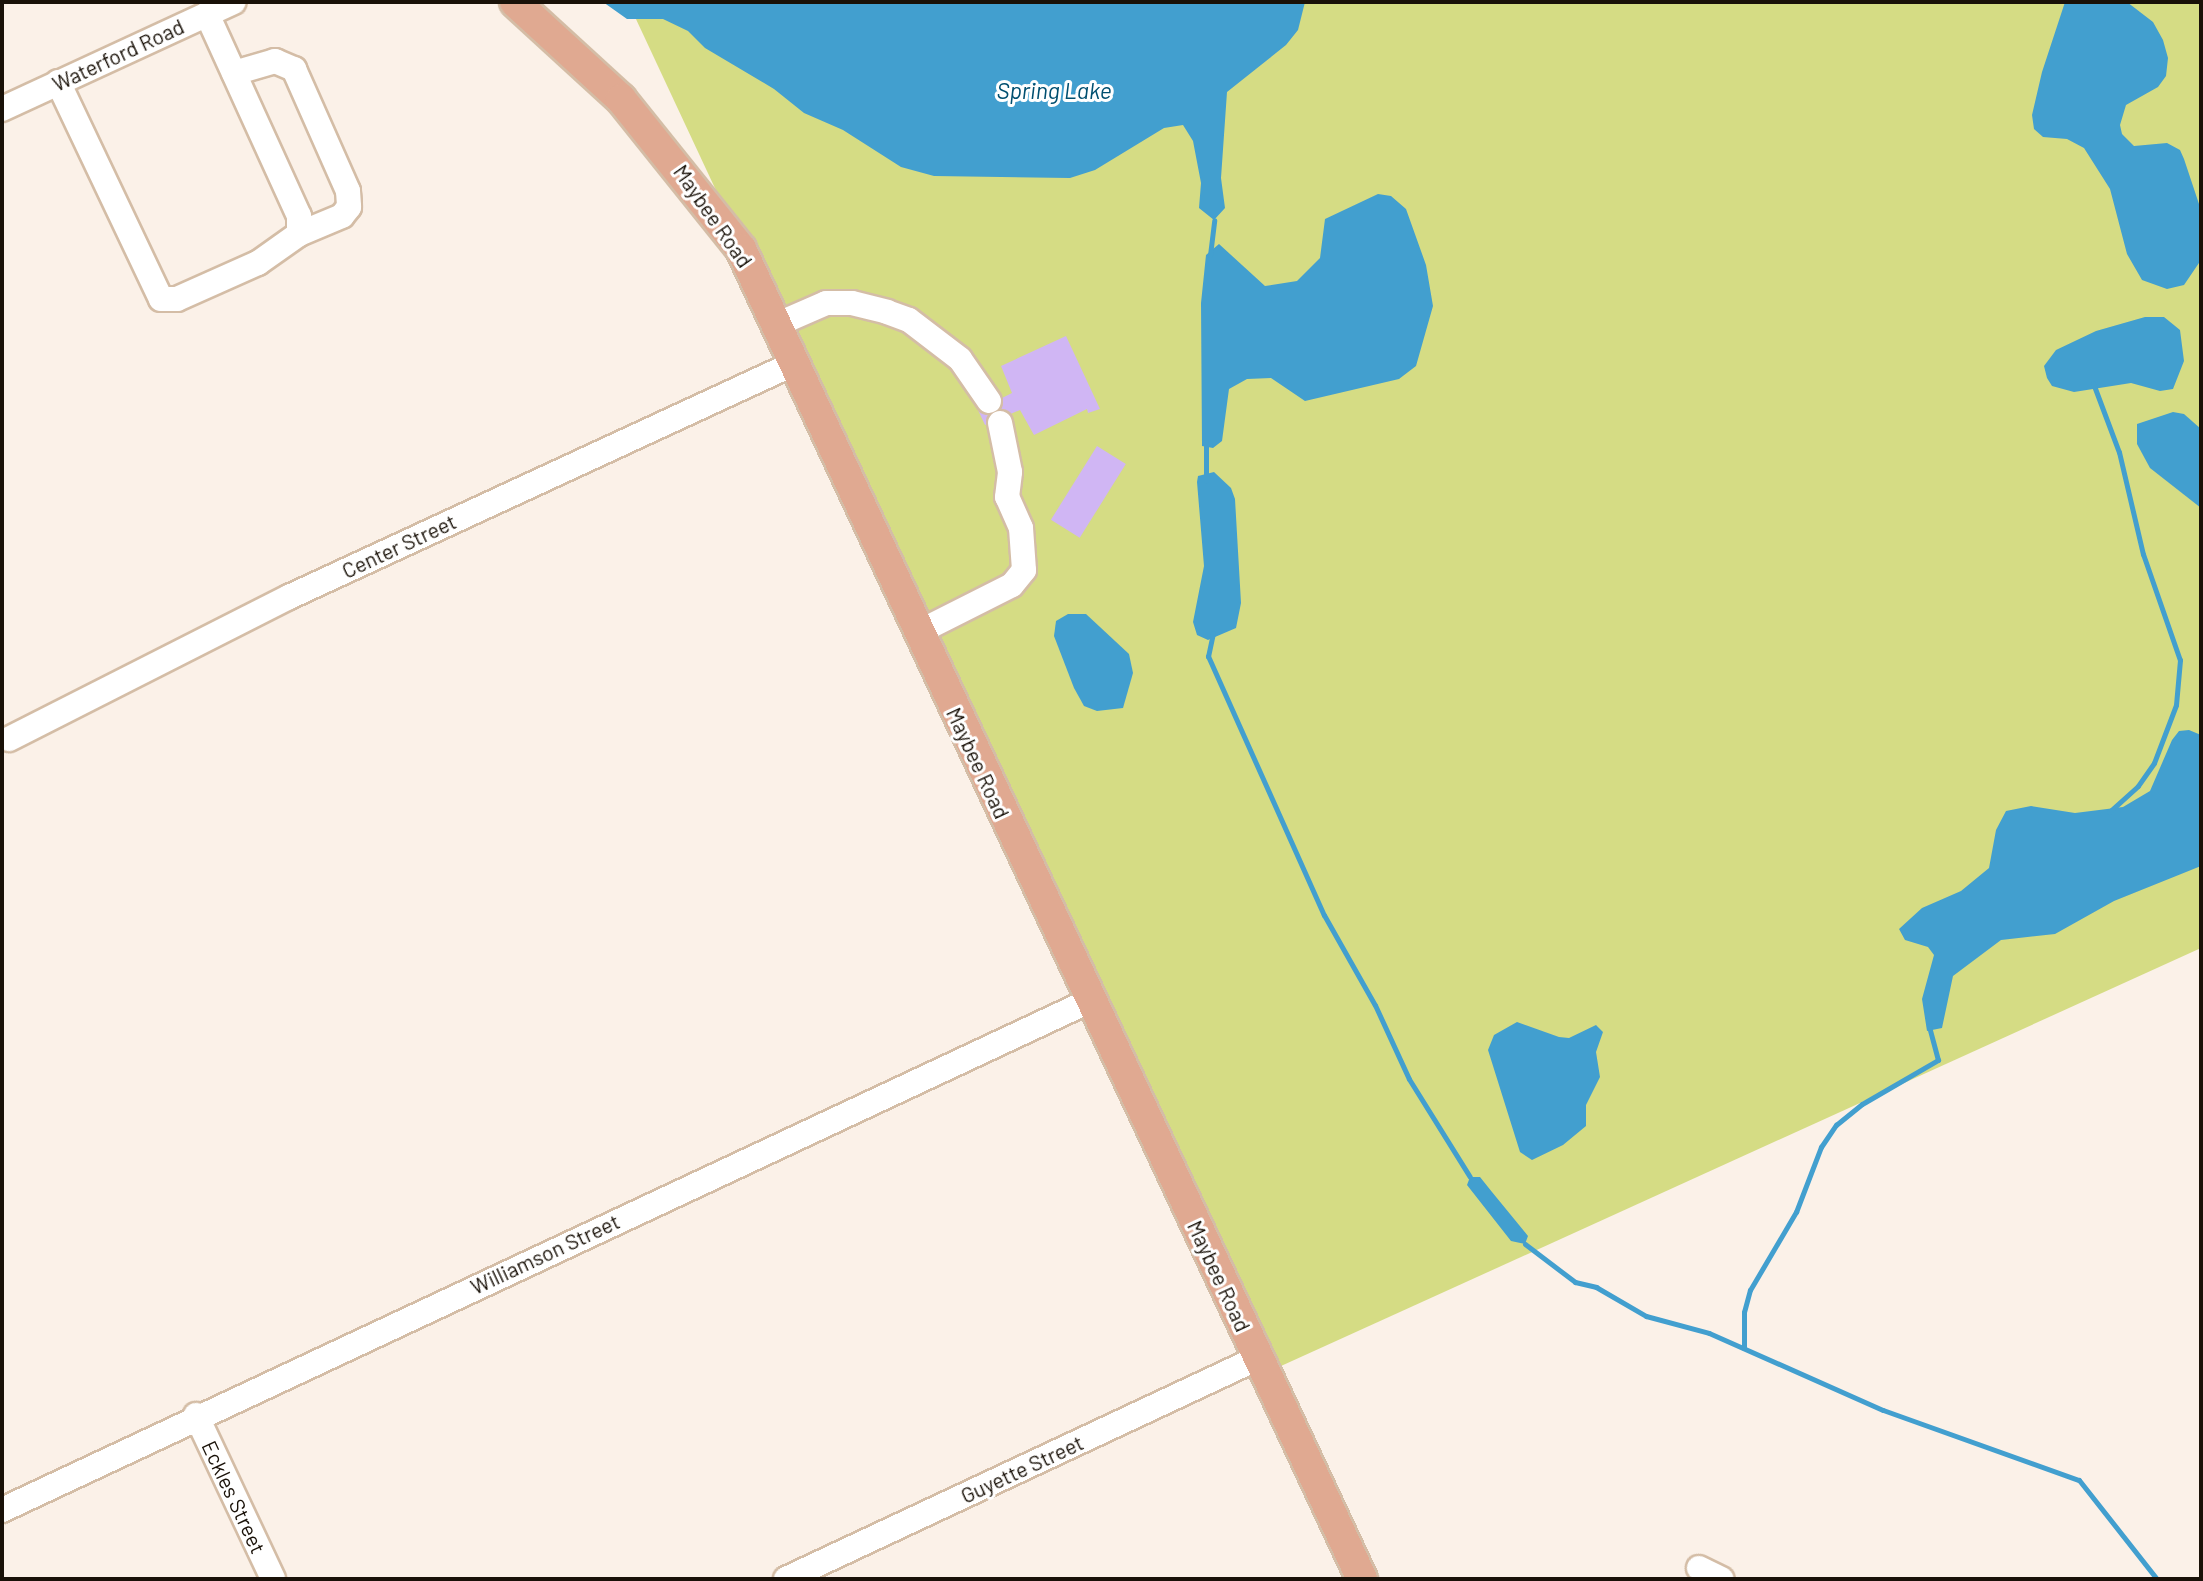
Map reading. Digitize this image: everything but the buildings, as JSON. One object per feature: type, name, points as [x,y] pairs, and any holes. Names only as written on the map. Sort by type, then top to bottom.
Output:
[{"type":"main road","name":"Maybee Road","points":[[515,2],[621,99],[660,143],[741,249],[1089,1001],[1362,1579]]},
{"type":"street","name":"Waterford Road","points":[[2,109],[234,2]]},
{"type":"street","points":[[207,14],[299,216],[299,234]]},
{"type":"street","points":[[58,82],[161,299],[177,299],[258,263],[299,234],[342,216],[349,207],[348,191],[294,69],[275,61],[234,73]]},
{"type":"street","points":[[778,324],[826,303],[852,303],[887,312],[917,326],[960,359],[995,412],[1010,472],[1007,497],[1021,528],[1024,570],[1012,585],[918,633]]},
{"type":"street","name":"Center Street","points":[[9,739],[289,597],[794,363]]},
{"type":"street","name":"Williamson Street","points":[[2,1510],[196,1415],[1089,1001]]},
{"type":"street","name":"Guyette Street","points":[[786,1579],[1258,1358]]},
{"type":"street","name":"Eckles Street","points":[[196,1415],[273,1579]]},
{"type":"street","points":[[1699,1568],[1722,1579]]},
{"type":"green space","points":[[628,2],[2201,2],[2201,948],[1268,1372]]},
{"type":"water","name":"Spring Lake","points":[[603,2],[1305,2],[1298,30],[1286,45],[1227,92],[1221,178],[1225,208],[1214,220],[1199,208],[1201,183],[1193,141],[1183,125],[1164,128],[1095,170],[1070,178],[934,176],[901,167],[843,130],[804,113],[774,89],[705,48],[688,31],[663,19],[627,19]]},
{"type":"water","points":[[2065,2],[2127,2],[2153,22],[2163,40],[2168,58],[2166,76],[2158,87],[2126,105],[2120,125],[2122,134],[2134,146],[2167,143],[2180,150],[2184,159],[2201,210],[2201,260],[2184,285],[2167,289],[2142,280],[2127,254],[2110,189],[2084,148],[2067,139],[2043,137],[2034,129],[2032,115],[2042,72]]},
{"type":"water","points":[[1378,194],[1391,196],[1406,209],[1426,265],[1433,306],[1416,366],[1399,379],[1305,401],[1271,378],[1247,379],[1229,389],[1222,441],[1213,448],[1202,446],[1201,303],[1206,255],[1219,244],[1265,286],[1297,281],[1320,258],[1325,219]]},
{"type":"water","points":[[2145,317],[2164,317],[2180,330],[2184,361],[2173,389],[2160,391],[2131,383],[2074,392],[2052,386],[2044,366],[2056,350],[2096,331]]},
{"type":"water","points":[[2173,412],[2184,414],[2201,429],[2201,508],[2150,468],[2137,444],[2137,424]]},
{"type":"water","points":[[1214,472],[1231,488],[1235,499],[1241,603],[1236,628],[1208,640],[1197,635],[1193,622],[1204,566],[1197,482],[1198,476]]},
{"type":"water","points":[[1068,614],[1086,614],[1129,654],[1133,673],[1123,708],[1097,711],[1084,706],[1074,688],[1054,636],[1056,621]]},
{"type":"water","points":[[2189,730],[2201,735],[2201,866],[2114,901],[2055,934],[2001,940],[1953,976],[1942,1028],[1927,1031],[1922,999],[1934,955],[1928,947],[1905,940],[1899,929],[1922,908],[1961,891],[1989,868],[1996,830],[2006,811],[2031,806],[2075,813],[2123,807],[2150,791],[2172,740],[2179,731]]},
{"type":"water","points":[[1517,1022],[1559,1037],[1569,1038],[1596,1025],[1603,1032],[1596,1052],[1600,1077],[1586,1105],[1586,1126],[1563,1145],[1532,1160],[1520,1152],[1488,1050],[1494,1035]]},
{"type":"water","points":[[1470,1177],[1480,1177],[1528,1236],[1525,1244],[1511,1241],[1467,1185]]},
{"type":"waterway","points":[[1210,255],[1214,220]]},
{"type":"waterway","points":[[2093,383],[2119,452],[2143,554],[2180,660],[2176,705],[2154,763],[2138,786],[2109,812]]},
{"type":"waterway","points":[[1206,442],[1206,481]]},
{"type":"waterway","points":[[1213,633],[1208,656],[1324,915],[1375,1005],[1409,1079],[1470,1177]]},
{"type":"waterway","points":[[1744,1348],[1744,1312],[1750,1290],[1796,1212],[1821,1147],[1836,1125],[1862,1104],[1938,1060],[1929,1026]]},
{"type":"waterway","points":[[1525,1244],[1575,1282],[1596,1287],[1646,1316],[1709,1333],[1883,1410],[2079,1480],[2157,1579]]}]
